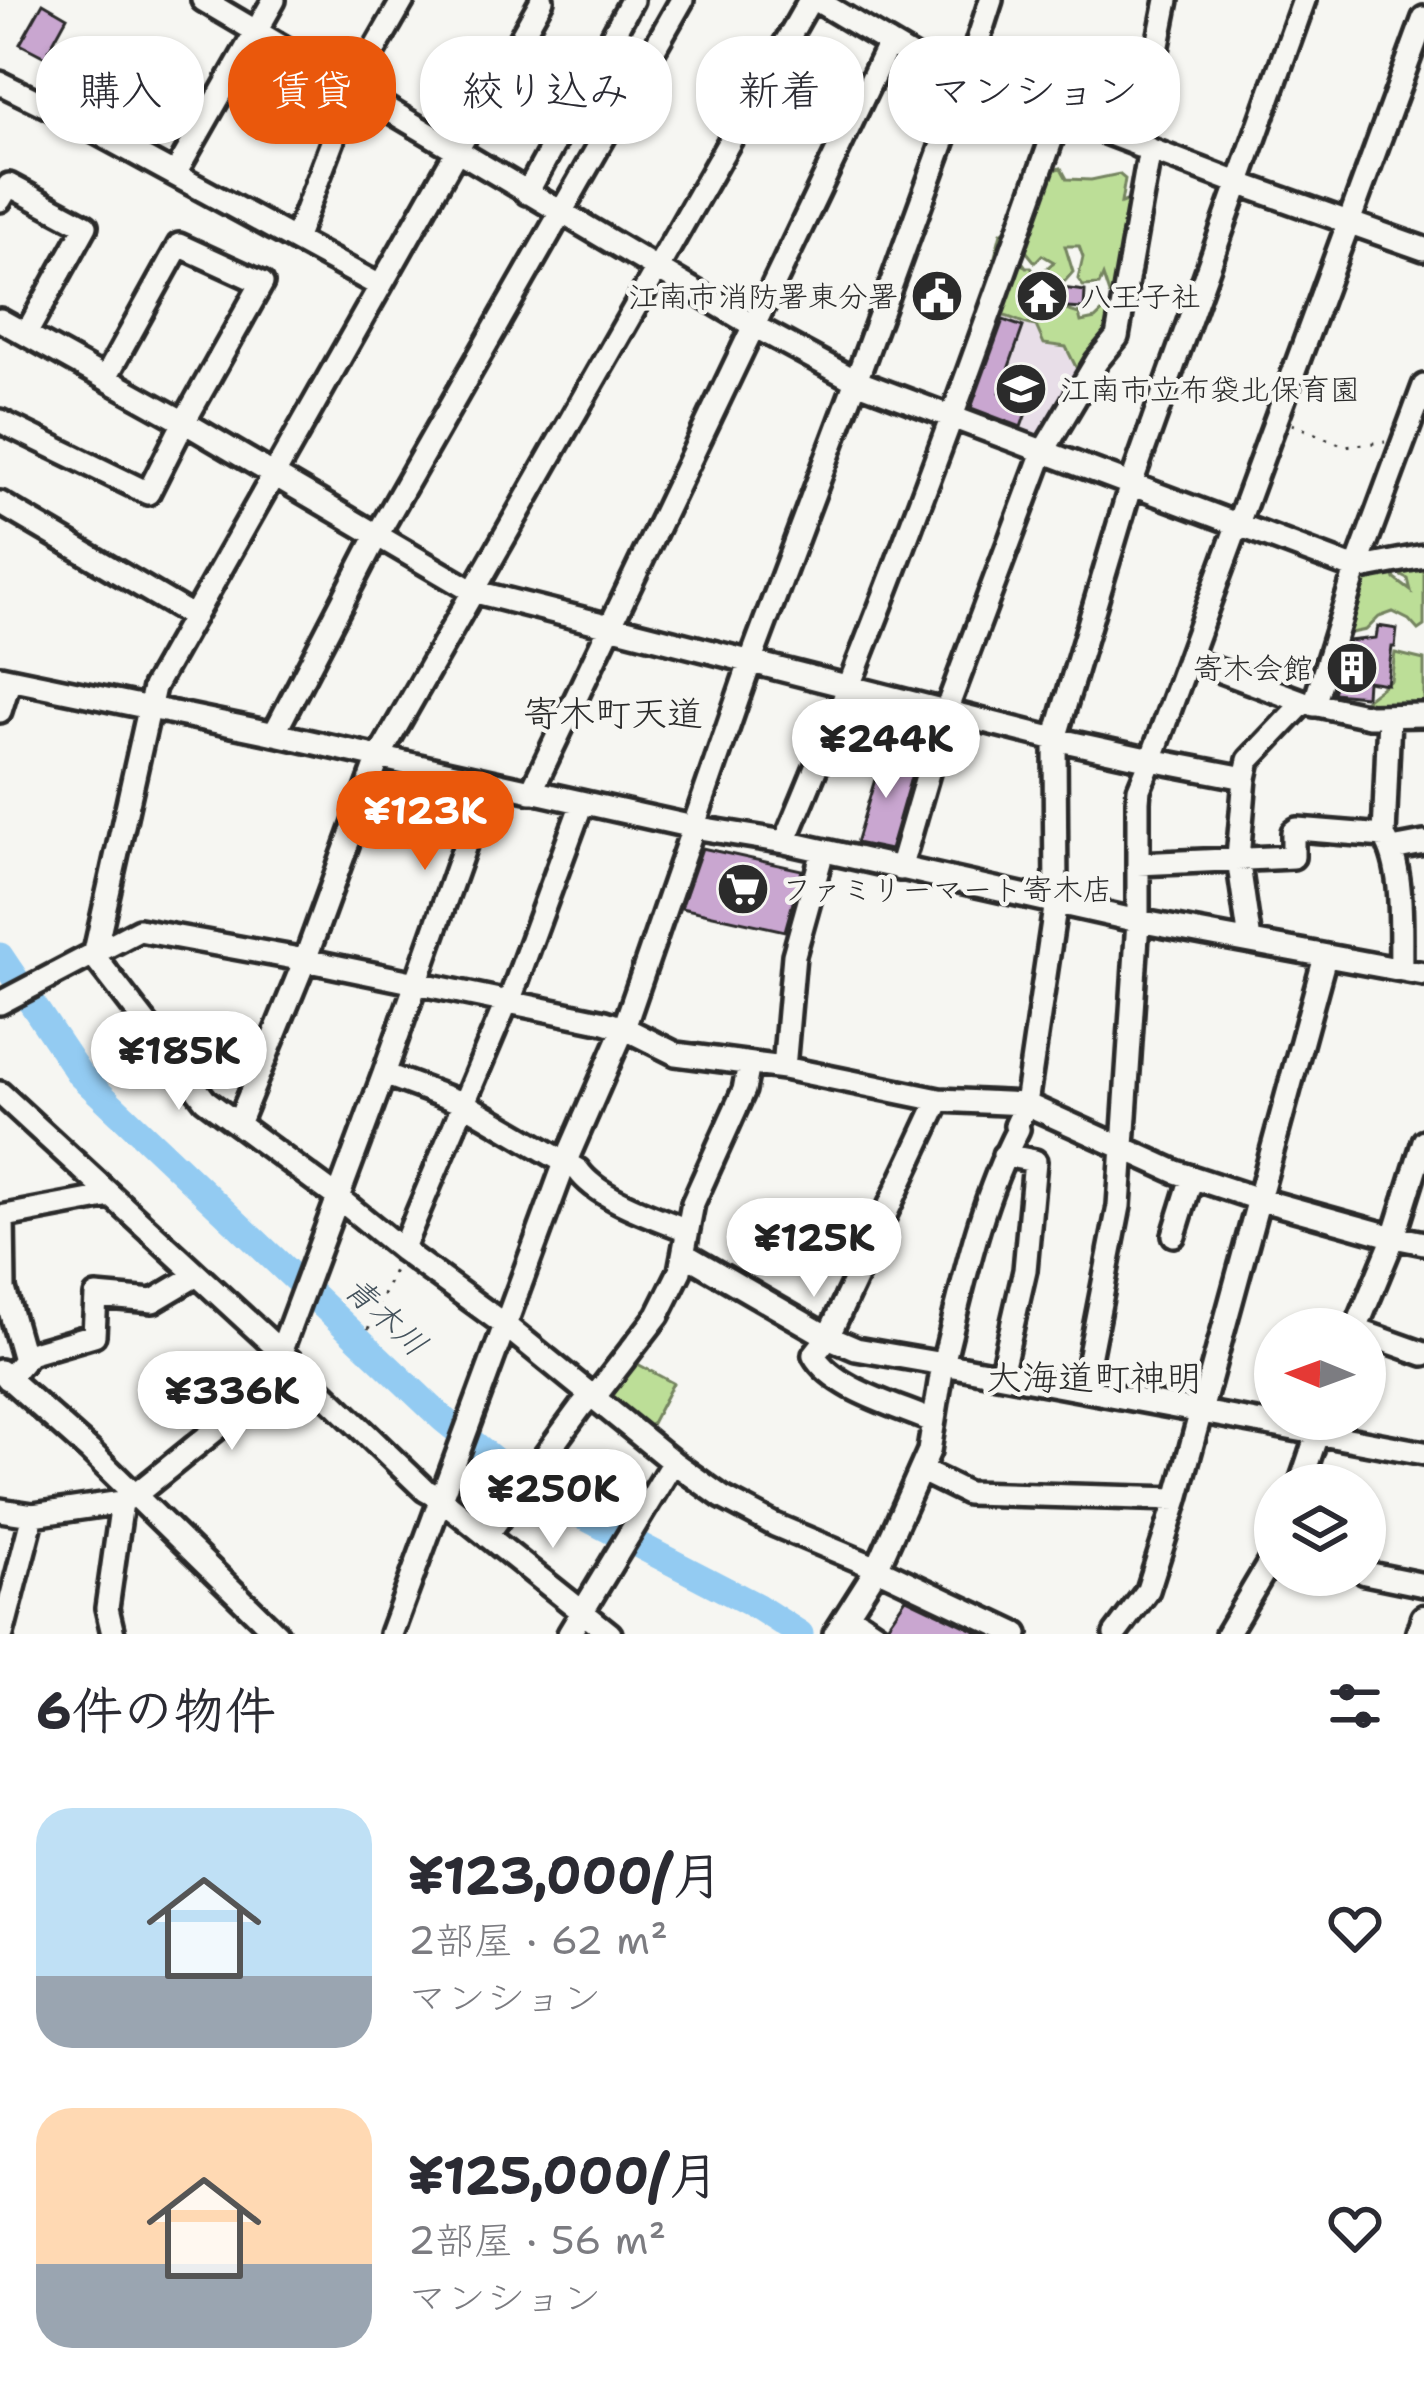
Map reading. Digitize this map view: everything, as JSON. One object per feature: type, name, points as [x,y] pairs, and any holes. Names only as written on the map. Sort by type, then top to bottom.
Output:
[{"type":"main road","points":[[1419,1634],[1424,1618]]},
{"type":"street","points":[[203,0],[263,36]]},
{"type":"street","points":[[175,174],[274,0]]},
{"type":"street","points":[[382,36],[403,0]]},
{"type":"street","points":[[542,0],[154,687],[94,956],[205,1100],[506,1326],[674,1462],[722,1497],[775,1526],[1017,1634]]},
{"type":"street","points":[[527,193],[632,0]]},
{"type":"street","points":[[274,734],[376,538],[682,0]]},
{"type":"street","points":[[238,1124],[379,758],[813,0],[888,42]]},
{"type":"street","points":[[979,36],[991,0]]},
{"type":"street","points":[[900,869],[946,711],[1043,452],[1097,361],[1117,337],[1167,0]]},
{"type":"street","points":[[835,1634],[877,1568],[929,1451],[943,1364],[972,1246],[1026,1104],[1056,901],[1055,739],[1131,484],[1296,4]]},
{"type":"street","points":[[1083,1390],[1119,1206],[1138,920],[1139,789],[1424,18]]},
{"type":"street","points":[[531,792],[888,45]]},
{"type":"street","points":[[0,83],[380,286]]},
{"type":"street","points":[[396,113],[754,326],[856,381],[1356,569],[1424,556]]},
{"type":"street","points":[[295,240],[331,144]]},
{"type":"street","points":[[391,1634],[566,1163],[624,1028],[751,660],[942,144]]},
{"type":"street","points":[[785,842],[850,688],[1050,144]]},
{"type":"street","points":[[1136,144],[1424,249]]},
{"type":"street","points":[[0,200],[9,185],[86,226],[26,334]]},
{"type":"street","points":[[0,421],[148,493],[262,283],[179,244],[106,377]]},
{"type":"street","points":[[0,320],[472,592],[1055,739],[1245,778]]},
{"type":"street","points":[[1250,941],[1238,858],[1249,760],[1309,704],[1424,386]]},
{"type":"street","points":[[0,503],[194,617]]},
{"type":"street","points":[[1188,659],[1309,704],[1389,717],[1424,715]]},
{"type":"street","points":[[0,711],[5,678],[1138,920],[1424,974]]},
{"type":"street","points":[[1389,717],[1388,843],[1399,891],[1401,969]]},
{"type":"street","points":[[0,1510],[33,1515],[129,1498],[267,1388],[487,783]]},
{"type":"street","points":[[402,1250],[508,1002],[582,803]]},
{"type":"street","points":[[1138,863],[1293,857],[1293,832],[1298,829],[1388,843],[1424,843]]},
{"type":"street","points":[[784,1068],[794,955],[823,851]]},
{"type":"street","points":[[15,996],[139,930],[305,959],[624,1028],[676,1054],[784,1068],[939,1100],[1026,1104],[1192,1177],[1424,1243]]},
{"type":"street","points":[[1115,1634],[1148,1590],[1178,1499],[1325,957]]},
{"type":"street","points":[[487,1535],[591,1394],[600,1390],[658,1315],[680,1271],[692,1203],[744,1090],[749,1064]]},
{"type":"street","points":[[384,1074],[465,1104],[578,1170],[586,1180],[827,1337],[856,1349],[1254,1417]]},
{"type":"street","points":[[0,1093],[424,1490],[441,1498],[610,1634]]},
{"type":"street","points":[[932,1421],[848,1386],[814,1355],[827,1337],[939,1100]]},
{"type":"street","points":[[1365,1308],[1394,1237],[1424,1141]]},
{"type":"street","points":[[1001,1374],[1025,1270],[1035,1161],[1004,1155]]},
{"type":"street","points":[[1174,1234],[1192,1177]]},
{"type":"street","points":[[24,1360],[4,1288],[2,1217],[111,1196]]},
{"type":"street","points":[[197,1275],[153,1301],[96,1296],[94,1336],[29,1354],[4,1375],[277,1634]]},
{"type":"street","points":[[1386,1340],[1424,1354]]},
{"type":"street","points":[[1376,1440],[1424,1453]]},
{"type":"street","points":[[569,1634],[674,1462]]},
{"type":"street","points":[[922,1471],[967,1493],[1178,1499]]},
{"type":"street","points":[[113,1634],[107,1608],[129,1498]]},
{"type":"street","points":[[2,1634],[33,1515]]},
{"type":"street","points":[[1386,1577],[1424,1585]]},
{"type":"street","points":[[1227,1634],[1254,1588]]},
{"type":"street","points":[[850,1615],[877,1634]]},
{"type":"path","points":[[1279,418],[1344,446],[1404,441]]},
{"type":"path","points":[[368,1329],[402,1250]]},
{"type":"shaded area","name":"江南市立布袋北保育園","points":[[993,306],[1107,348],[1043,452],[951,418]]},
{"type":"green space","points":[[1061,168],[1067,179],[1119,174],[1125,179],[1121,203],[1129,200],[1140,207],[1121,290],[1109,294],[1103,276],[1099,285],[1083,286],[1078,279],[1083,257],[1079,246],[1065,246],[1073,272],[1058,284],[1040,274],[1054,262],[1042,255],[1035,262],[1026,251],[1020,259],[1037,279],[1021,295],[1036,311],[1057,307],[1079,314],[1081,322],[1095,319],[1111,304],[1119,309],[1097,361],[1077,369],[1066,347],[1044,344],[1036,326],[1003,316],[989,317],[1001,233],[1014,224],[1041,172]]},
{"type":"green space","points":[[1424,566],[1424,626],[1418,630],[1393,612],[1379,617],[1366,630],[1341,635],[1358,574],[1393,572],[1411,591],[1408,579],[1398,574]]},
{"type":"green space","points":[[1395,653],[1424,660],[1424,711],[1368,708],[1365,700],[1391,680]]},
{"type":"green space","points":[[632,1361],[673,1383],[650,1427],[606,1393]]},
{"type":"building","points":[[43,3],[67,17],[57,36],[36,36],[36,52],[20,44]]},
{"type":"building","points":[[1032,284],[1085,291],[1084,309],[1031,306]]},
{"type":"building","points":[[1003,320],[1023,327],[1000,392],[1030,402],[1021,427],[971,408]]},
{"type":"building","points":[[1378,626],[1397,629],[1387,684],[1367,681],[1366,696],[1333,693],[1349,641],[1376,638]]},
{"type":"building","points":[[884,749],[916,760],[890,850],[856,843]]},
{"type":"building","name":"ファミリーマート寄木店","points":[[702,848],[802,870],[785,931],[681,908]]},
{"type":"building","points":[[906,1598],[982,1634],[892,1634],[888,1624]]},
{"type":"waterway","name":"青木川","points":[[0,956],[80,1075],[443,1419],[529,1488],[758,1607],[800,1634]]},
{"type":"place","name":"江南市消防署東分署","points":[[937,296]]},
{"type":"place","name":"八王子社","points":[[1042,296]]},
{"type":"place","name":"江南市立布袋北保育園","points":[[1021,389]]},
{"type":"place","name":"寄木会館","points":[[1352,668]]},
{"type":"place","name":"ファミリーマート寄木店","points":[[743,889]]},
{"type":"district","name":"寄木町天道","points":[[613,713]]},
{"type":"district","name":"大海道町神明","points":[[1094,1377]]}]
